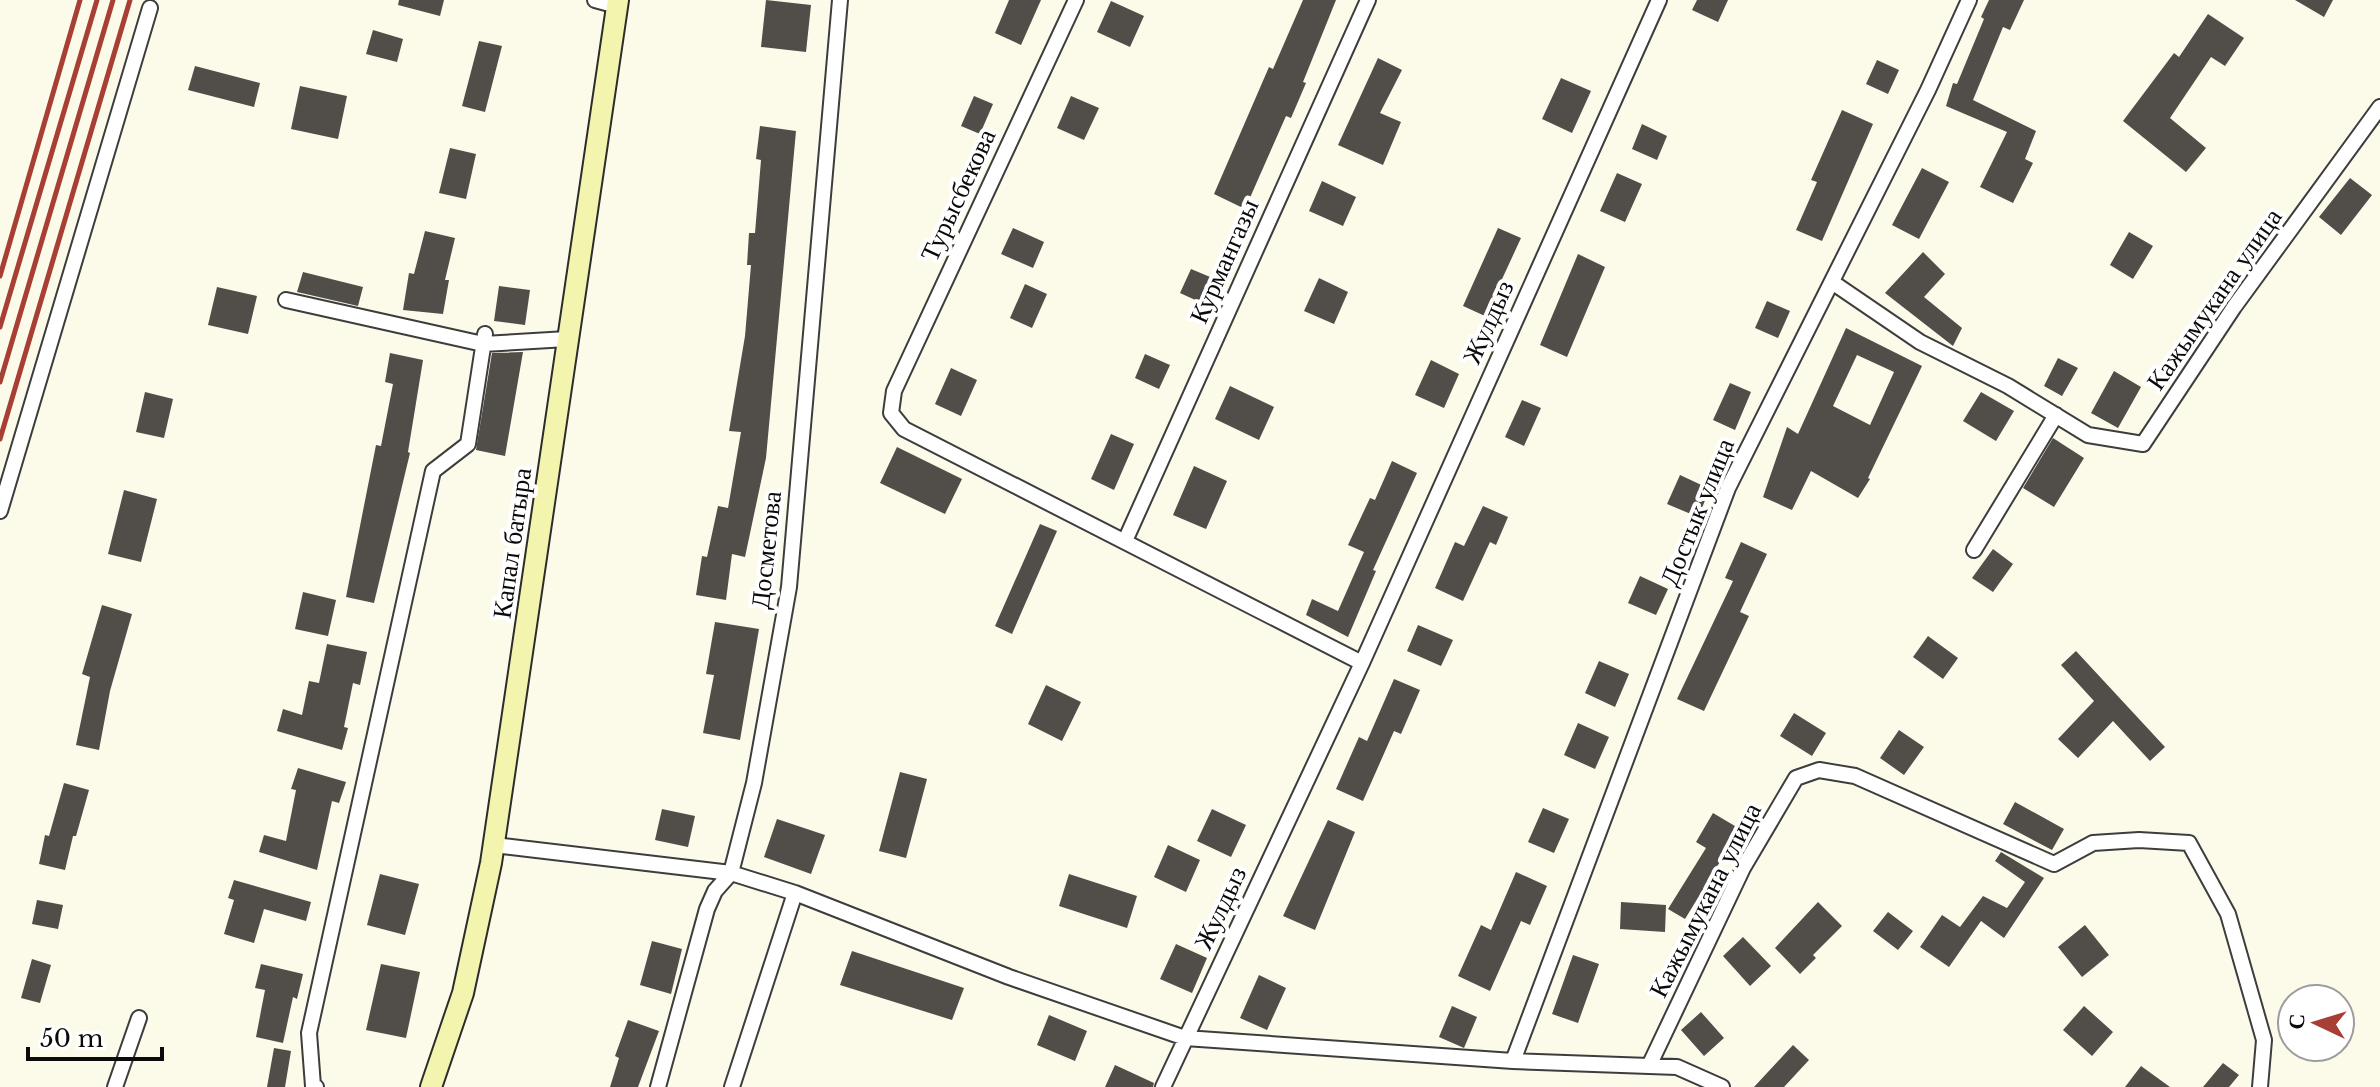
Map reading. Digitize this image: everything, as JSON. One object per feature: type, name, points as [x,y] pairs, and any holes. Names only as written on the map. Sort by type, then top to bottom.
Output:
[{"type":"main road","name":"Капал батыра","points":[[431,1087],[463,993],[494,845],[618,3]]},
{"type":"street","points":[[595,0],[618,3]]},
{"type":"street","name":"Досметова","points":[[658,1087],[707,909],[715,891],[731,873],[754,783],[789,587],[840,0]]},
{"type":"street","name":"Турысбекова","points":[[1076,0],[894,391],[891,413],[904,429],[1125,541]]},
{"type":"street","name":"Курмангазы","points":[[1125,541],[1368,0]]},
{"type":"street","name":"Жулдыз","points":[[1163,1087],[1362,663],[1659,0]]},
{"type":"street","name":"Достык улица","points":[[1513,1061],[1728,488],[1928,90],[1969,0]]},
{"type":"street","points":[[0,511],[150,8]]},
{"type":"street","name":"Кажымукана улица","points":[[1832,282],[1920,342],[2008,386],[2088,435],[2143,444],[2234,307],[2380,107]]},
{"type":"street","points":[[286,300],[484,339],[567,339]]},
{"type":"street","points":[[316,1087],[313,1086],[309,1033],[433,471],[468,444],[484,339]]},
{"type":"street","points":[[1974,550],[2056,415]]},
{"type":"street","points":[[1125,541],[1362,663]]},
{"type":"street","name":"Кажымукана улица","points":[[1649,1066],[1743,868],[1796,778],[1819,770],[1855,776],[2054,864],[2093,843],[2139,840],[2189,843],[2228,914],[2264,1040],[2260,1087]]},
{"type":"street","points":[[494,845],[731,873],[795,893],[1009,977],[1185,1038],[1513,1061],[1677,1067],[1722,1087]]},
{"type":"street","points":[[732,1087],[795,893]]},
{"type":"street","points":[[115,1087],[139,1018]]},
{"type":"building","points":[[399,0],[444,0],[440,16],[398,5]]},
{"type":"building","points":[[766,0],[811,5],[806,52],[761,47]]},
{"type":"building","points":[[1009,0],[1041,0],[1021,45],[995,33]]},
{"type":"building","points":[[1303,0],[1336,0],[1291,118],[1286,116],[1245,209],[1214,194],[1269,67],[1273,69]]},
{"type":"building","points":[[1697,0],[1728,0],[1718,22],[1692,10]]},
{"type":"building","points":[[1989,0],[2024,0],[2010,30],[2003,27],[1973,100],[2036,131],[2025,159],[2033,163],[2013,203],[1980,187],[2007,132],[1946,106],[1953,83],[1957,84],[1984,19],[1981,17]]},
{"type":"building","points":[[2295,0],[2333,0],[2324,17]]},
{"type":"building","points":[[1111,1],[1144,16],[1130,47],[1097,32]]},
{"type":"building","points":[[2208,14],[2244,38],[2225,66],[2211,57],[2170,118],[2206,148],[2186,172],[2123,121],[2174,53],[2179,57]]},
{"type":"building","points":[[373,30],[403,39],[397,62],[366,54]]},
{"type":"building","points":[[479,41],[502,46],[485,112],[462,106]]},
{"type":"building","points":[[1378,58],[1402,70],[1380,113],[1401,122],[1383,165],[1338,145]]},
{"type":"building","points":[[1877,60],[1899,70],[1888,94],[1866,84]]},
{"type":"building","points":[[195,66],[260,83],[254,107],[188,90]]},
{"type":"building","points":[[1561,78],[1591,91],[1572,133],[1542,119]]},
{"type":"building","points":[[300,86],[347,96],[338,139],[291,129]]},
{"type":"building","points":[[974,96],[993,104],[980,134],[961,126]]},
{"type":"building","points":[[1071,96],[1099,108],[1084,140],[1057,128]]},
{"type":"building","points":[[1842,110],[1873,124],[1822,241],[1796,230],[1817,182],[1811,180]]},
{"type":"building","points":[[1642,124],[1667,136],[1657,160],[1632,149]]},
{"type":"building","points":[[760,126],[796,131],[766,458],[745,557],[732,554],[726,600],[696,595],[702,556],[707,557],[718,506],[728,508],[741,432],[729,431],[745,336],[751,265],[747,265],[749,233],[755,233],[761,160],[756,159]]},
{"type":"building","points":[[450,148],[476,154],[466,199],[439,193]]},
{"type":"building","points":[[1922,168],[1949,182],[1919,239],[1892,225]]},
{"type":"building","points":[[1617,173],[1642,184],[1625,222],[1600,211]]},
{"type":"building","points":[[2350,178],[2372,195],[2341,235],[2319,217]]},
{"type":"building","points":[[1322,181],[1356,197],[1343,226],[1309,211]]},
{"type":"building","points":[[1013,228],[1044,242],[1033,268],[1001,254]]},
{"type":"building","points":[[1498,228],[1521,238],[1485,316],[1463,306]]},
{"type":"building","points":[[425,231],[455,238],[445,280],[449,280],[443,314],[403,310],[409,273],[414,274]]},
{"type":"building","points":[[2129,232],[2153,246],[2133,279],[2110,265]]},
{"type":"building","points":[[1923,252],[1945,274],[1924,297],[1962,328],[1953,346],[1885,293]]},
{"type":"building","points":[[1578,254],[1605,267],[1567,357],[1540,345]]},
{"type":"building","points":[[1191,269],[1215,279],[1204,304],[1180,293]]},
{"type":"building","points":[[303,272],[363,287],[358,306],[297,292]]},
{"type":"building","points":[[1319,278],[1348,292],[1334,324],[1304,311]]},
{"type":"building","points":[[1025,284],[1047,294],[1032,328],[1010,318]]},
{"type":"building","points":[[499,286],[530,290],[525,325],[494,321]]},
{"type":"building","points":[[217,287],[257,296],[248,334],[208,325]]},
{"type":"building","points":[[1767,301],[1790,311],[1778,338],[1755,328]]},
{"type":"building","points":[[1846,328],[1922,366],[1870,479],[1858,498],[1811,471],[1792,510],[1763,497],[1787,427],[1798,434]],"holes":[[[1857,355],[1894,372],[1870,425],[1833,406]]]},
{"type":"building","points":[[523,352],[505,456],[476,450],[492,353]]},
{"type":"building","points":[[390,353],[423,360],[410,453],[374,603],[346,597],[376,445],[381,446],[393,384],[385,382]]},
{"type":"building","points":[[1145,354],[1170,365],[1159,389],[1135,378]]},
{"type":"building","points":[[2058,358],[2078,368],[2062,396],[2044,386]]},
{"type":"building","points":[[1431,360],[1459,374],[1444,408],[1415,395]]},
{"type":"building","points":[[951,368],[977,380],[961,416],[935,404]]},
{"type":"building","points":[[2114,371],[2141,387],[2118,428],[2091,413]]},
{"type":"building","points":[[1730,383],[1751,392],[1735,430],[1713,420]]},
{"type":"building","points":[[1230,386],[1274,407],[1259,440],[1215,419]]},
{"type":"building","points":[[145,392],[173,399],[164,438],[136,432]]},
{"type":"building","points":[[1981,392],[2014,411],[1996,441],[1963,421]]},
{"type":"building","points":[[1522,400],[1541,408],[1524,446],[1505,437]]},
{"type":"building","points":[[1111,434],[1134,444],[1114,490],[1091,479]]},
{"type":"building","points":[[2053,438],[2084,458],[2054,507],[2023,488]]},
{"type":"building","points":[[897,447],[962,479],[945,514],[880,483]]},
{"type":"building","points":[[1392,461],[1417,473],[1373,570],[1376,571],[1348,637],[1306,615],[1312,599],[1338,611],[1364,552],[1348,545],[1370,498],[1375,500]]},
{"type":"building","points":[[1194,466],[1227,481],[1206,529],[1173,515]]},
{"type":"building","points":[[1680,475],[1710,489],[1698,517],[1667,504]]},
{"type":"building","points":[[124,490],[157,499],[141,562],[108,554]]},
{"type":"building","points":[[1483,506],[1508,517],[1496,545],[1490,542],[1463,601],[1435,588],[1455,542],[1464,546]]},
{"type":"building","points":[[1040,524],[1057,531],[1012,634],[995,626]]},
{"type":"building","points":[[1741,542],[1767,554],[1740,612],[1749,616],[1704,711],[1677,699],[1733,581],[1725,578]]},
{"type":"building","points":[[1993,549],[2013,564],[1993,592],[1972,578]]},
{"type":"building","points":[[1640,576],[1668,589],[1656,615],[1628,603]]},
{"type":"building","points":[[303,592],[336,600],[328,636],[295,629]]},
{"type":"building","points":[[102,605],[132,614],[110,691],[99,750],[76,745],[90,677],[82,674]]},
{"type":"building","points":[[715,622],[759,629],[740,740],[703,733],[714,675],[706,674]]},
{"type":"building","points":[[1418,625],[1453,640],[1441,666],[1407,651]]},
{"type":"building","points":[[1928,636],[1958,658],[1943,679],[1913,657]]},
{"type":"building","points":[[327,644],[367,652],[360,685],[353,683],[342,750],[277,731],[283,709],[302,715],[309,681],[319,683]]},
{"type":"building","points":[[2076,651],[2165,747],[2150,761],[2113,721],[2078,758],[2058,739],[2094,701],[2061,665]]},
{"type":"building","points":[[1599,661],[1629,674],[1615,707],[1585,693]]},
{"type":"building","points":[[1394,679],[1420,690],[1401,734],[1394,731],[1363,801],[1336,789],[1359,737],[1367,741]]},
{"type":"building","points":[[1046,685],[1081,702],[1062,741],[1028,724]]},
{"type":"building","points":[[1794,713],[1826,733],[1812,756],[1780,736]]},
{"type":"building","points":[[1578,723],[1609,737],[1595,769],[1564,755]]},
{"type":"building","points":[[1899,730],[1924,747],[1904,775],[1880,758]]},
{"type":"building","points":[[298,768],[346,782],[339,803],[332,801],[317,870],[259,852],[264,835],[286,841],[296,790],[291,789]]},
{"type":"building","points":[[900,772],[927,779],[906,858],[879,851]]},
{"type":"building","points":[[64,783],[89,790],[65,870],[39,864],[45,835],[49,836]]},
{"type":"building","points":[[2015,802],[2064,829],[2052,850],[2003,824]]},
{"type":"building","points":[[1543,808],[1569,819],[1554,853],[1528,842]]},
{"type":"building","points":[[662,809],[695,816],[688,847],[655,840]]},
{"type":"building","points":[[1212,809],[1246,825],[1231,857],[1197,841]]},
{"type":"building","points":[[1713,813],[1740,829],[1685,919],[1668,909],[1706,848],[1696,842]]},
{"type":"building","points":[[777,819],[825,835],[811,874],[764,857]]},
{"type":"building","points":[[1328,820],[1355,832],[1315,930],[1283,916]]},
{"type":"building","points":[[1168,845],[1200,860],[1186,892],[1154,877]]},
{"type":"building","points":[[2001,852],[2044,878],[2004,938],[1981,921],[1949,967],[1920,947],[1942,915],[1960,927],[1983,896],[2007,908],[2025,882],[1995,861]]},
{"type":"building","points":[[1516,872],[1547,886],[1530,925],[1521,921],[1490,991],[1458,976],[1481,925],[1491,930]]},
{"type":"building","points":[[380,874],[419,884],[405,935],[367,925]]},
{"type":"building","points":[[1069,874],[1137,896],[1127,928],[1059,906]]},
{"type":"building","points":[[234,880],[311,902],[306,921],[264,909],[254,943],[224,934],[234,900],[228,898]]},
{"type":"building","points":[[37,900],[63,905],[58,929],[32,924]]},
{"type":"building","points":[[1621,902],[1666,905],[1665,932],[1620,929]]},
{"type":"building","points":[[1818,902],[1842,926],[1813,955],[1816,958],[1800,974],[1775,948]]},
{"type":"building","points":[[1888,912],[1913,931],[1898,950],[1873,931]]},
{"type":"building","points":[[2085,925],[2109,955],[2082,977],[2058,947]]},
{"type":"building","points":[[1743,937],[1771,966],[1750,986],[1723,956]]},
{"type":"building","points":[[652,941],[682,949],[671,994],[640,985]]},
{"type":"building","points":[[1176,944],[1207,958],[1192,993],[1160,979]]},
{"type":"building","points":[[852,951],[964,988],[952,1020],[840,985]]},
{"type":"building","points":[[1573,955],[1599,964],[1578,1023],[1552,1014]]},
{"type":"building","points":[[32,959],[51,965],[40,1003],[21,998]]},
{"type":"building","points":[[261,964],[303,974],[297,999],[293,997],[283,1043],[256,1037],[265,990],[255,988]]},
{"type":"building","points":[[381,964],[420,972],[406,1038],[366,1030]]},
{"type":"building","points":[[1259,975],[1286,988],[1267,1030],[1240,1018]]},
{"type":"building","points":[[1452,1006],[1477,1017],[1464,1048],[1439,1037]]},
{"type":"building","points":[[2084,1006],[2113,1032],[2092,1056],[2063,1030]]},
{"type":"building","points":[[1701,1012],[1724,1038],[1704,1056],[1681,1030]]},
{"type":"building","points":[[1049,1015],[1087,1031],[1075,1061],[1037,1045]]},
{"type":"building","points":[[628,1020],[659,1031],[638,1087],[610,1087],[619,1058],[615,1056]]},
{"type":"building","points":[[1793,1045],[1809,1060],[1784,1087],[1754,1087]]},
{"type":"building","points":[[274,1048],[291,1051],[285,1087],[267,1087]]},
{"type":"building","points":[[2223,1063],[2239,1075],[2229,1087],[2203,1087]]},
{"type":"building","points":[[1115,1065],[1154,1083],[1153,1087],[1105,1087]]},
{"type":"building","points":[[2141,1066],[2170,1087],[2125,1087]]},
{"type":"railway","points":[[0,276],[80,0]]},
{"type":"railway","points":[[0,327],[97,0]]},
{"type":"railway","points":[[0,382],[113,0]]},
{"type":"railway","points":[[0,439],[130,0]]}]
